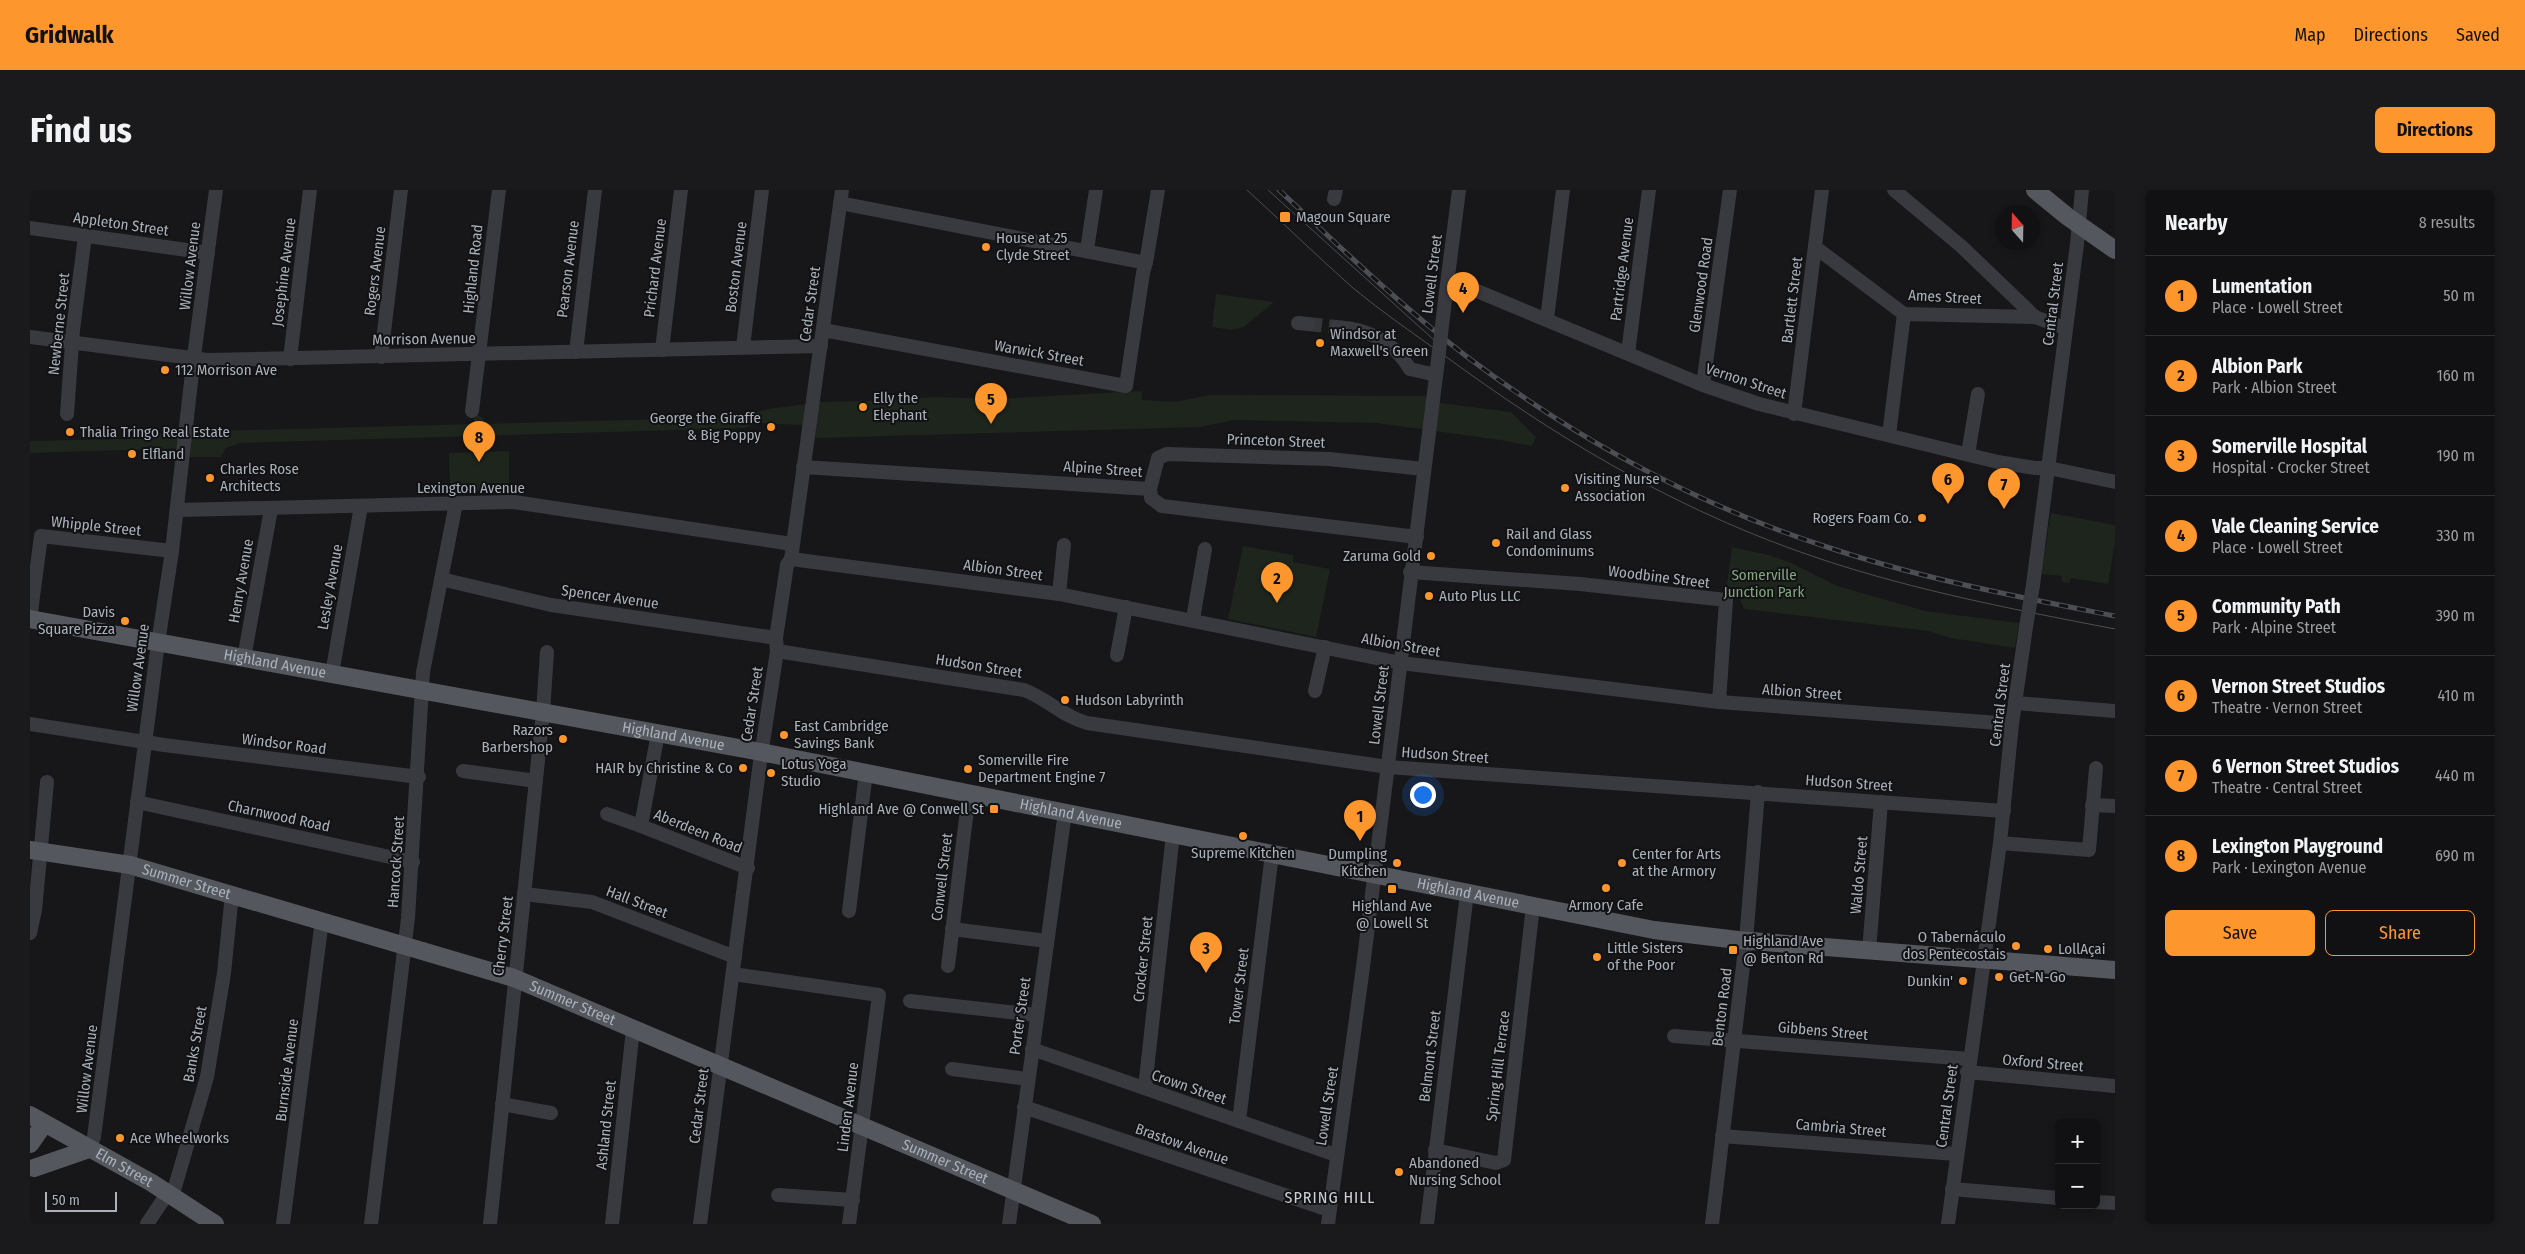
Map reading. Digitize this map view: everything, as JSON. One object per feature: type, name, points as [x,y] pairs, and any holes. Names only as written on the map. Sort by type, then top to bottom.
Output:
[{"type":"main road","points":[[2035,190],[2078,225],[2115,250]]},
{"type":"main road","name":"Highland Avenue","points":[[30,619],[762,752],[1654,930],[1746,941],[2115,970]]},
{"type":"main road","name":"Summer Street","points":[[35,851],[130,865],[514,978],[1092,1224]]},
{"type":"main road","points":[[32,1169],[48,1154],[44,1123]]},
{"type":"main road","points":[[30,1144],[44,1123]]},
{"type":"main road","name":"Elm Street","points":[[44,1123],[170,1195],[215,1224]]},
{"type":"main road","points":[[32,1169],[52,1160],[89,1149]]},
{"type":"street","name":"Willow Avenue","points":[[89,1149],[94,1137],[158,643],[172,551],[216,190]]},
{"type":"street","name":"Josephine Avenue","points":[[290,359],[310,190]]},
{"type":"street","name":"Rogers Avenue","points":[[381,356],[401,190]]},
{"type":"street","name":"Highland Road","points":[[472,411],[498,190]]},
{"type":"street","name":"Pearson Avenue","points":[[576,352],[595,190]]},
{"type":"street","name":"Prichard Avenue","points":[[662,350],[682,190]]},
{"type":"street","name":"Boston Avenue","points":[[743,348],[762,190]]},
{"type":"street","points":[[1087,250],[1096,190]]},
{"type":"street","points":[[841,196],[1146,263],[1158,190]]},
{"type":"street","name":"Lowell Street","points":[[1329,1217],[1336,1155],[1354,1040],[1458,190]]},
{"type":"street","points":[[1547,319],[1563,190]]},
{"type":"street","name":"Partridge Avenue","points":[[1628,353],[1649,190]]},
{"type":"street","name":"Glenwood Road","points":[[1703,385],[1730,190]]},
{"type":"street","name":"Bartlett Street","points":[[1794,414],[1822,190]]},
{"type":"street","points":[[1894,190],[1961,246],[2035,318],[2066,328]]},
{"type":"street","name":"Central Street","points":[[1948,1224],[1956,1154],[2000,842],[2012,724],[2049,468],[2082,190]]},
{"type":"street","name":"Cedar Street","points":[[700,1224],[787,566],[790,559],[841,196]]},
{"type":"street","name":"Appleton Street","points":[[30,228],[208,253]]},
{"type":"street","name":"Newberne Street","points":[[67,414],[85,236]]},
{"type":"street","name":"Ames Street","points":[[1815,246],[1904,314],[2035,318]]},
{"type":"street","name":"Warwick Street","points":[[823,330],[1126,386],[1142,273],[1146,263]]},
{"type":"street","name":"Vernon Street","points":[[1448,279],[1703,385],[1794,414],[1968,454],[2115,482]]},
{"type":"street","points":[[1889,435],[1904,314]]},
{"type":"street","points":[[1337,327],[1355,329],[1379,337],[1398,351],[1410,369],[1436,375]]},
{"type":"street","name":"Morrison Avenue","points":[[30,337],[194,360],[821,346]]},
{"type":"street","points":[[1968,454],[1978,394]]},
{"type":"street","name":"Princeton Street","points":[[1150,489],[1158,458],[1167,454],[1329,459],[1424,469]]},
{"type":"street","name":"Alpine Street","points":[[803,466],[1150,489],[1151,498],[1162,506],[1417,537]]},
{"type":"street","name":"Lexington Avenue","points":[[177,510],[514,502],[792,544]]},
{"type":"street","name":"Hancock Street","points":[[371,1224],[405,945],[413,862],[419,777],[423,672],[456,503]]},
{"type":"street","name":"Lesley Avenue","points":[[332,674],[361,506]]},
{"type":"street","name":"Henry Avenue","points":[[244,658],[271,509]]},
{"type":"street","name":"Whipple Street","points":[[30,619],[41,536],[172,551]]},
{"type":"street","points":[[1059,594],[1064,546]]},
{"type":"street","points":[[1193,619],[1205,548]]},
{"type":"street","name":"Albion Street","points":[[790,559],[1059,594],[1193,619],[1401,663],[1719,702],[2012,724]]},
{"type":"street","name":"Woodbine Street","points":[[1410,572],[1580,584],[1726,600],[1719,702]]},
{"type":"street","name":"Spencer Avenue","points":[[441,580],[551,605],[777,645]]},
{"type":"street","points":[[1117,655],[1126,607]]},
{"type":"street","name":"Hudson Street","points":[[777,645],[1024,690],[1039,696],[1076,720],[1087,723],[1388,767],[2004,810]]},
{"type":"street","points":[[1315,691],[1325,647]]},
{"type":"street","name":"Cherry Street","points":[[490,1224],[543,712],[547,652]]},
{"type":"street","points":[[2015,703],[2115,711]]},
{"type":"street","name":"Windsor Road","points":[[30,724],[164,745],[419,777]]},
{"type":"street","name":"Aberdeen Road","points":[[658,733],[641,826],[748,868]]},
{"type":"street","points":[[2000,842],[2089,850],[2096,768]]},
{"type":"street","points":[[463,771],[536,781]]},
{"type":"street","points":[[849,911],[866,772]]},
{"type":"street","points":[[30,933],[35,910],[35,851],[47,782]]},
{"type":"street","name":"Benton Road","points":[[1712,1224],[1746,941],[1758,792]]},
{"type":"street","name":"Conwell Street","points":[[948,966],[969,793]]},
{"type":"street","name":"Charnwood Road","points":[[138,802],[413,862]]},
{"type":"street","name":"Waldo Street","points":[[1869,950],[1881,802]]},
{"type":"street","points":[[2092,805],[2115,806]]},
{"type":"street","name":"Porter Street","points":[[1009,1224],[1065,812]]},
{"type":"street","points":[[607,814],[641,826]]},
{"type":"street","name":"Crocker Street","points":[[1145,1088],[1173,834]]},
{"type":"street","name":"Tower Street","points":[[1239,1122],[1272,854]]},
{"type":"street","name":"Belmont Street","points":[[1427,1224],[1467,893]]},
{"type":"street","name":"Banks Street","points":[[146,1224],[170,1195],[207,1077],[224,973],[232,894]]},
{"type":"street","name":"Hall Street","points":[[524,894],[592,902],[735,957]]},
{"type":"street","name":"Spring Hill Terrace","points":[[1435,1150],[1496,1163],[1504,1160],[1534,906]]},
{"type":"street","name":"Burnside Avenue","points":[[283,1224],[322,920]]},
{"type":"street","points":[[952,929],[1047,941]]},
{"type":"street","name":"Linden Avenue","points":[[733,974],[879,995],[849,1224]]},
{"type":"street","points":[[910,1001],[1036,1015]]},
{"type":"street","name":"Ashland Street","points":[[612,1224],[633,1029]]},
{"type":"street","name":"Gibbens Street","points":[[1674,1036],[1734,1040],[1968,1066]]},
{"type":"street","name":"Crown Street","points":[[1032,1049],[1336,1155]]},
{"type":"street","name":"Oxford Street","points":[[1968,1066],[2115,1086]]},
{"type":"street","points":[[952,1069],[1028,1079]]},
{"type":"street","points":[[502,1104],[551,1112]]},
{"type":"street","name":"Brastow Avenue","points":[[1024,1107],[1329,1217]]},
{"type":"street","name":"Cambria Street","points":[[1722,1136],[1956,1154]]},
{"type":"street","points":[[1952,1189],[2055,1198]]},
{"type":"street","points":[[778,1195],[853,1200]]},
{"type":"street","points":[[2100,1202],[2115,1203]]},
{"type":"green space","points":[[1216,294],[1274,302],[1244,327],[1232,330],[1212,327]]},
{"type":"green space","points":[[1142,391],[1142,400],[1175,402],[1210,395],[1424,396],[1441,403],[1511,412],[1536,437],[1532,446],[1377,423],[1234,420],[1200,427],[817,438],[803,425],[758,423],[744,428],[240,443],[226,448],[221,457],[190,457],[190,448],[30,453],[30,441],[127,439],[176,432],[474,424],[474,419],[478,415],[483,418],[484,424],[739,417],[768,409],[822,402],[903,400],[930,397],[998,399]]},
{"type":"green space","points":[[509,451],[509,490],[450,492],[449,453]]},
{"type":"green space","points":[[2051,513],[2115,525],[2115,542],[2108,584],[2071,578],[2069,583],[2062,582],[2062,576],[2041,574]]},
{"type":"green space","points":[[1243,546],[1293,555],[1293,562],[1330,569],[1316,637],[1228,619]]},
{"type":"green space","name":"Somerville Junction Park","points":[[1732,547],[1789,562],[1837,586],[1925,611],[2019,623],[2015,648],[1951,638],[1928,631],[1744,609],[1737,593],[1726,592]]},
{"type":"tunnel","points":[[1308,324],[1337,327]]},
{"type":"tram line","points":[[1247,190],[1353,288],[1398,323],[1527,413],[1611,465],[1655,489],[1745,531],[1871,575],[2033,613],[2115,629]]},
{"type":"tram line","points":[[1268,190],[1434,340]]},
{"type":"railway","points":[[1279,190],[1394,296],[1466,356],[1551,415],[1595,442],[1686,491],[1781,531],[1865,559],[1971,587],[2115,616]]},
{"type":"place","name":"Magoun Square","points":[[1285,217]]},
{"type":"place","name":"House at 25 Clyde Street","points":[[986,247]]},
{"type":"place","name":"Vale Cleaning Service","points":[[1463,313]]},
{"type":"place","name":"Windsor at Maxwell's Green","points":[[1320,343]]},
{"type":"place","name":"112 Morrison Ave","points":[[165,370]]},
{"type":"place","name":"Elly the Elephant","points":[[863,407]]},
{"type":"place","name":"Community Path","points":[[991,424]]},
{"type":"place","name":"George the Giraffe & Big Poppy","points":[[771,427]]},
{"type":"place","name":"Thalia Tringo Real Estate","points":[[70,432]]},
{"type":"place","name":"Elfland","points":[[132,454]]},
{"type":"place","name":"Lexington Playground","points":[[479,462]]},
{"type":"place","name":"Charles Rose Architects","points":[[210,478]]},
{"type":"place","name":"Visiting Nurse Association","points":[[1565,488]]},
{"type":"place","name":"Vernon Street Studios","points":[[1948,504]]},
{"type":"place","name":"6 Vernon Street Studios","points":[[2004,509]]},
{"type":"place","name":"Rogers Foam Co.","points":[[1922,518]]},
{"type":"place","name":"Rail and Glass Condominums","points":[[1496,543]]},
{"type":"place","name":"Zaruma Gold","points":[[1431,556]]},
{"type":"place","name":"Auto Plus LLC","points":[[1429,596]]},
{"type":"place","name":"Albion Park","points":[[1277,603]]},
{"type":"place","name":"Davis Square Pizza","points":[[125,621]]},
{"type":"place","name":"Hudson Labyrinth","points":[[1065,700]]},
{"type":"place","name":"East Cambridge Savings Bank","points":[[784,735]]},
{"type":"place","name":"Razors Barbershop","points":[[563,739]]},
{"type":"place","name":"HAIR by Christine & Co","points":[[743,768]]},
{"type":"place","name":"Somerville Fire Department Engine 7","points":[[968,769]]},
{"type":"place","name":"Lotus Yoga Studio","points":[[771,773]]},
{"type":"place","name":"Highland Ave @ Conwell St","points":[[994,809]]},
{"type":"place","name":"Supreme Kitchen","points":[[1243,836]]},
{"type":"place","name":"Lumentation","points":[[1360,841]]},
{"type":"place","name":"Dumpling Kitchen","points":[[1397,863]]},
{"type":"place","name":"Center for Arts at the Armory","points":[[1622,863]]},
{"type":"place","name":"Armory Cafe","points":[[1606,888]]},
{"type":"place","name":"Highland Ave @ Lowell St","points":[[1392,889]]},
{"type":"place","name":"O Tabernáculo dos Pentecostais","points":[[2016,946]]},
{"type":"place","name":"LollAçai","points":[[2048,949]]},
{"type":"place","name":"Highland Ave @ Benton Rd","points":[[1733,950]]},
{"type":"place","name":"Little Sisters of the Poor","points":[[1597,957]]},
{"type":"place","name":"Somerville Hospital","points":[[1206,973]]},
{"type":"place","name":"Get-N-Go","points":[[1999,977]]},
{"type":"place","name":"Dunkin'","points":[[1963,981]]},
{"type":"place","name":"Ace Wheelworks","points":[[120,1138]]},
{"type":"place","name":"Abandoned Nursing School","points":[[1399,1172]]},
{"type":"district","name":"SPRING HILL","points":[[1330,1197]]}]
